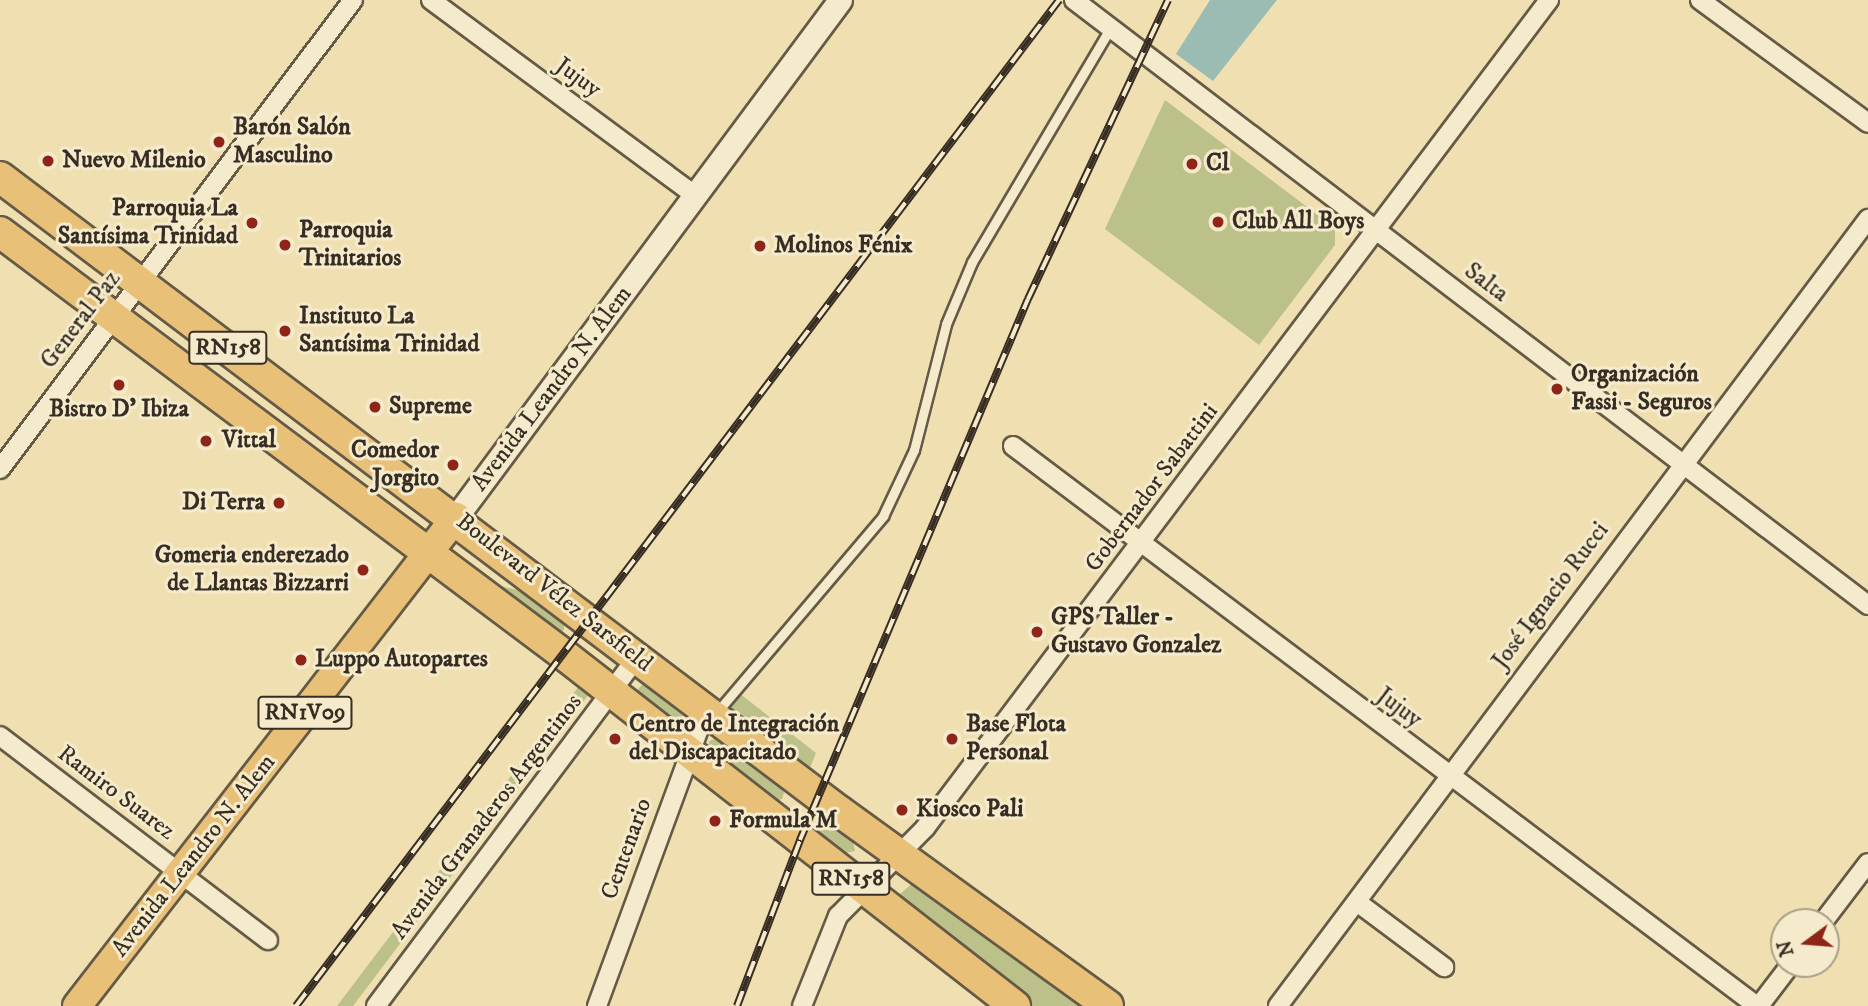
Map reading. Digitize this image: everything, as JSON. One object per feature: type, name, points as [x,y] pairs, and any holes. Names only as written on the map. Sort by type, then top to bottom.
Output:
[{"type":"highway","name":"Boulevard Vélez Sarsfield","points":[[0,177],[456,517],[898,855],[1108,1006]]},
{"type":"highway","name":"Boulevard Vélez Sarsfield","points":[[0,232],[612,691],[1015,1006]]},
{"type":"main road","name":"Avenida Leandro N. Alem","points":[[77,1006],[456,517]]},
{"type":"street","name":"General Paz","points":[[0,469],[353,0]]},
{"type":"street","name":"Jujuy","points":[[431,0],[696,196]]},
{"type":"street","name":"Avenida Leandro N. Alem","points":[[456,517],[840,0]]},
{"type":"street","name":"Salta","points":[[1074,0],[1868,605]]},
{"type":"street","name":"Gobernador Sabattini","points":[[802,1006],[838,916],[861,887],[898,855],[1141,544],[1549,0]]},
{"type":"street","points":[[1700,0],[1868,123]]},
{"type":"street","name":"José Ignacio Rucci","points":[[1278,1006],[1357,902],[1447,775],[1868,219]]},
{"type":"street","name":"Jujuy","points":[[1013,446],[1447,775],[1758,1006]]},
{"type":"street","name":"Avenida Granaderos Argentinos","points":[[376,1006],[637,657]]},
{"type":"street","name":"Centenario","points":[[597,1006],[688,751],[710,713]]},
{"type":"street","name":"Ramiro Suarez","points":[[0,736],[268,940]]},
{"type":"street","points":[[1834,908],[1868,863]]},
{"type":"street","points":[[1357,902],[1444,967]]},
{"type":"street","points":[[1758,1006],[1780,978]]},
{"type":"lane","points":[[710,713],[883,516],[914,450],[946,324],[972,262],[1111,27]]},
{"type":"green space","name":"Cl","points":[[1165,100],[1335,228],[1335,245],[1259,345],[1105,229]]},
{"type":"green space","points":[[496,585],[527,592],[564,620],[564,630],[558,633]]},
{"type":"green space","points":[[582,682],[589,694],[353,1006],[337,1006]]},
{"type":"green space","points":[[645,682],[684,712],[681,724],[635,692]]},
{"type":"green space","points":[[739,693],[816,753],[807,775],[729,713]]},
{"type":"green space","points":[[717,738],[785,789],[782,799],[776,801],[708,750],[709,741]]},
{"type":"green space","points":[[818,819],[853,842],[855,851],[845,853],[816,831]]},
{"type":"green space","points":[[915,881],[1088,1006],[1031,1006],[906,911],[900,894]]},
{"type":"water","points":[[1210,0],[1277,0],[1213,81],[1176,54]]},
{"type":"railway","points":[[296,1006],[1059,0]]},
{"type":"railway","points":[[737,1006],[800,840],[1028,299],[1168,0]]},
{"type":"place","name":"Barón Salón Masculino","points":[[219,142]]},
{"type":"place","name":"Nuevo Milenio","points":[[48,161]]},
{"type":"place","name":"Cl","points":[[1192,164]]},
{"type":"place","name":"Club All Boys","points":[[1218,222]]},
{"type":"place","name":"Parroquia La Santísima Trinidad","points":[[252,223]]},
{"type":"place","name":"Parroquia Trinitarios","points":[[285,245]]},
{"type":"place","name":"Molinos Fénix","points":[[760,246]]},
{"type":"place","name":"Instituto La Santísima Trinidad","points":[[285,331]]},
{"type":"place","name":"Bistro D' Ibiza","points":[[119,385]]},
{"type":"place","name":"Organización Fassi - Seguros","points":[[1557,389]]},
{"type":"place","name":"Supreme","points":[[375,407]]},
{"type":"place","name":"Vittal","points":[[206,441]]},
{"type":"place","name":"Comedor Jorgito","points":[[453,465]]},
{"type":"place","name":"Di Terra","points":[[279,503]]},
{"type":"place","name":"Gomeria enderezado de Llantas Bizzarri","points":[[363,570]]},
{"type":"place","name":"GPS Taller - Gustavo Gonzalez","points":[[1037,632]]},
{"type":"place","name":"Luppo Autopartes","points":[[301,660]]},
{"type":"place","name":"Centro de Integración del Discapacitado","points":[[615,739]]},
{"type":"place","name":"Base Flota Personal","points":[[952,739]]},
{"type":"place","name":"Kiosco Pali","points":[[902,810]]},
{"type":"place","name":"Formula M","points":[[715,821]]}]
